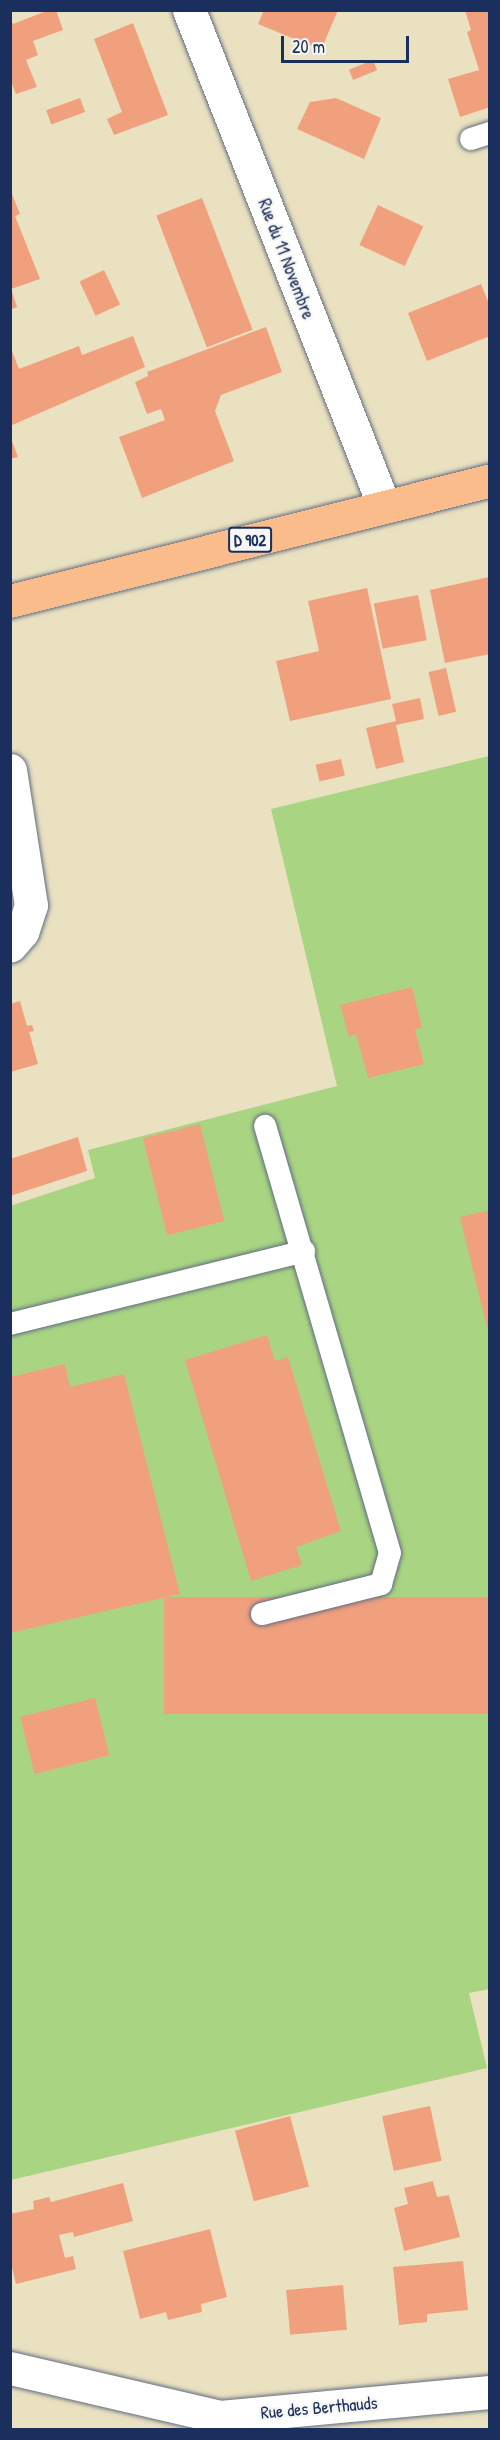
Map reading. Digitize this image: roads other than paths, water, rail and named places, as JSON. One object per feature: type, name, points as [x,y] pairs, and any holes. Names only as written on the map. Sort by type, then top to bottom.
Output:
[{"type":"main road","name":"D 902","points":[[12,597],[489,480]]},
{"type":"street","name":"Rue du 11 Novembre","points":[[189,10],[384,506]]},
{"type":"street","points":[[10,770],[31,896],[26,923],[10,946]]},
{"type":"street","name":"Rue des Berthauds","points":[[10,2368],[220,2417],[489,2392]]},
{"type":"lane","points":[[262,1614],[381,1584],[390,1553],[304,1251],[265,1126]]},
{"type":"lane","points":[[10,1324],[304,1251]]}]
